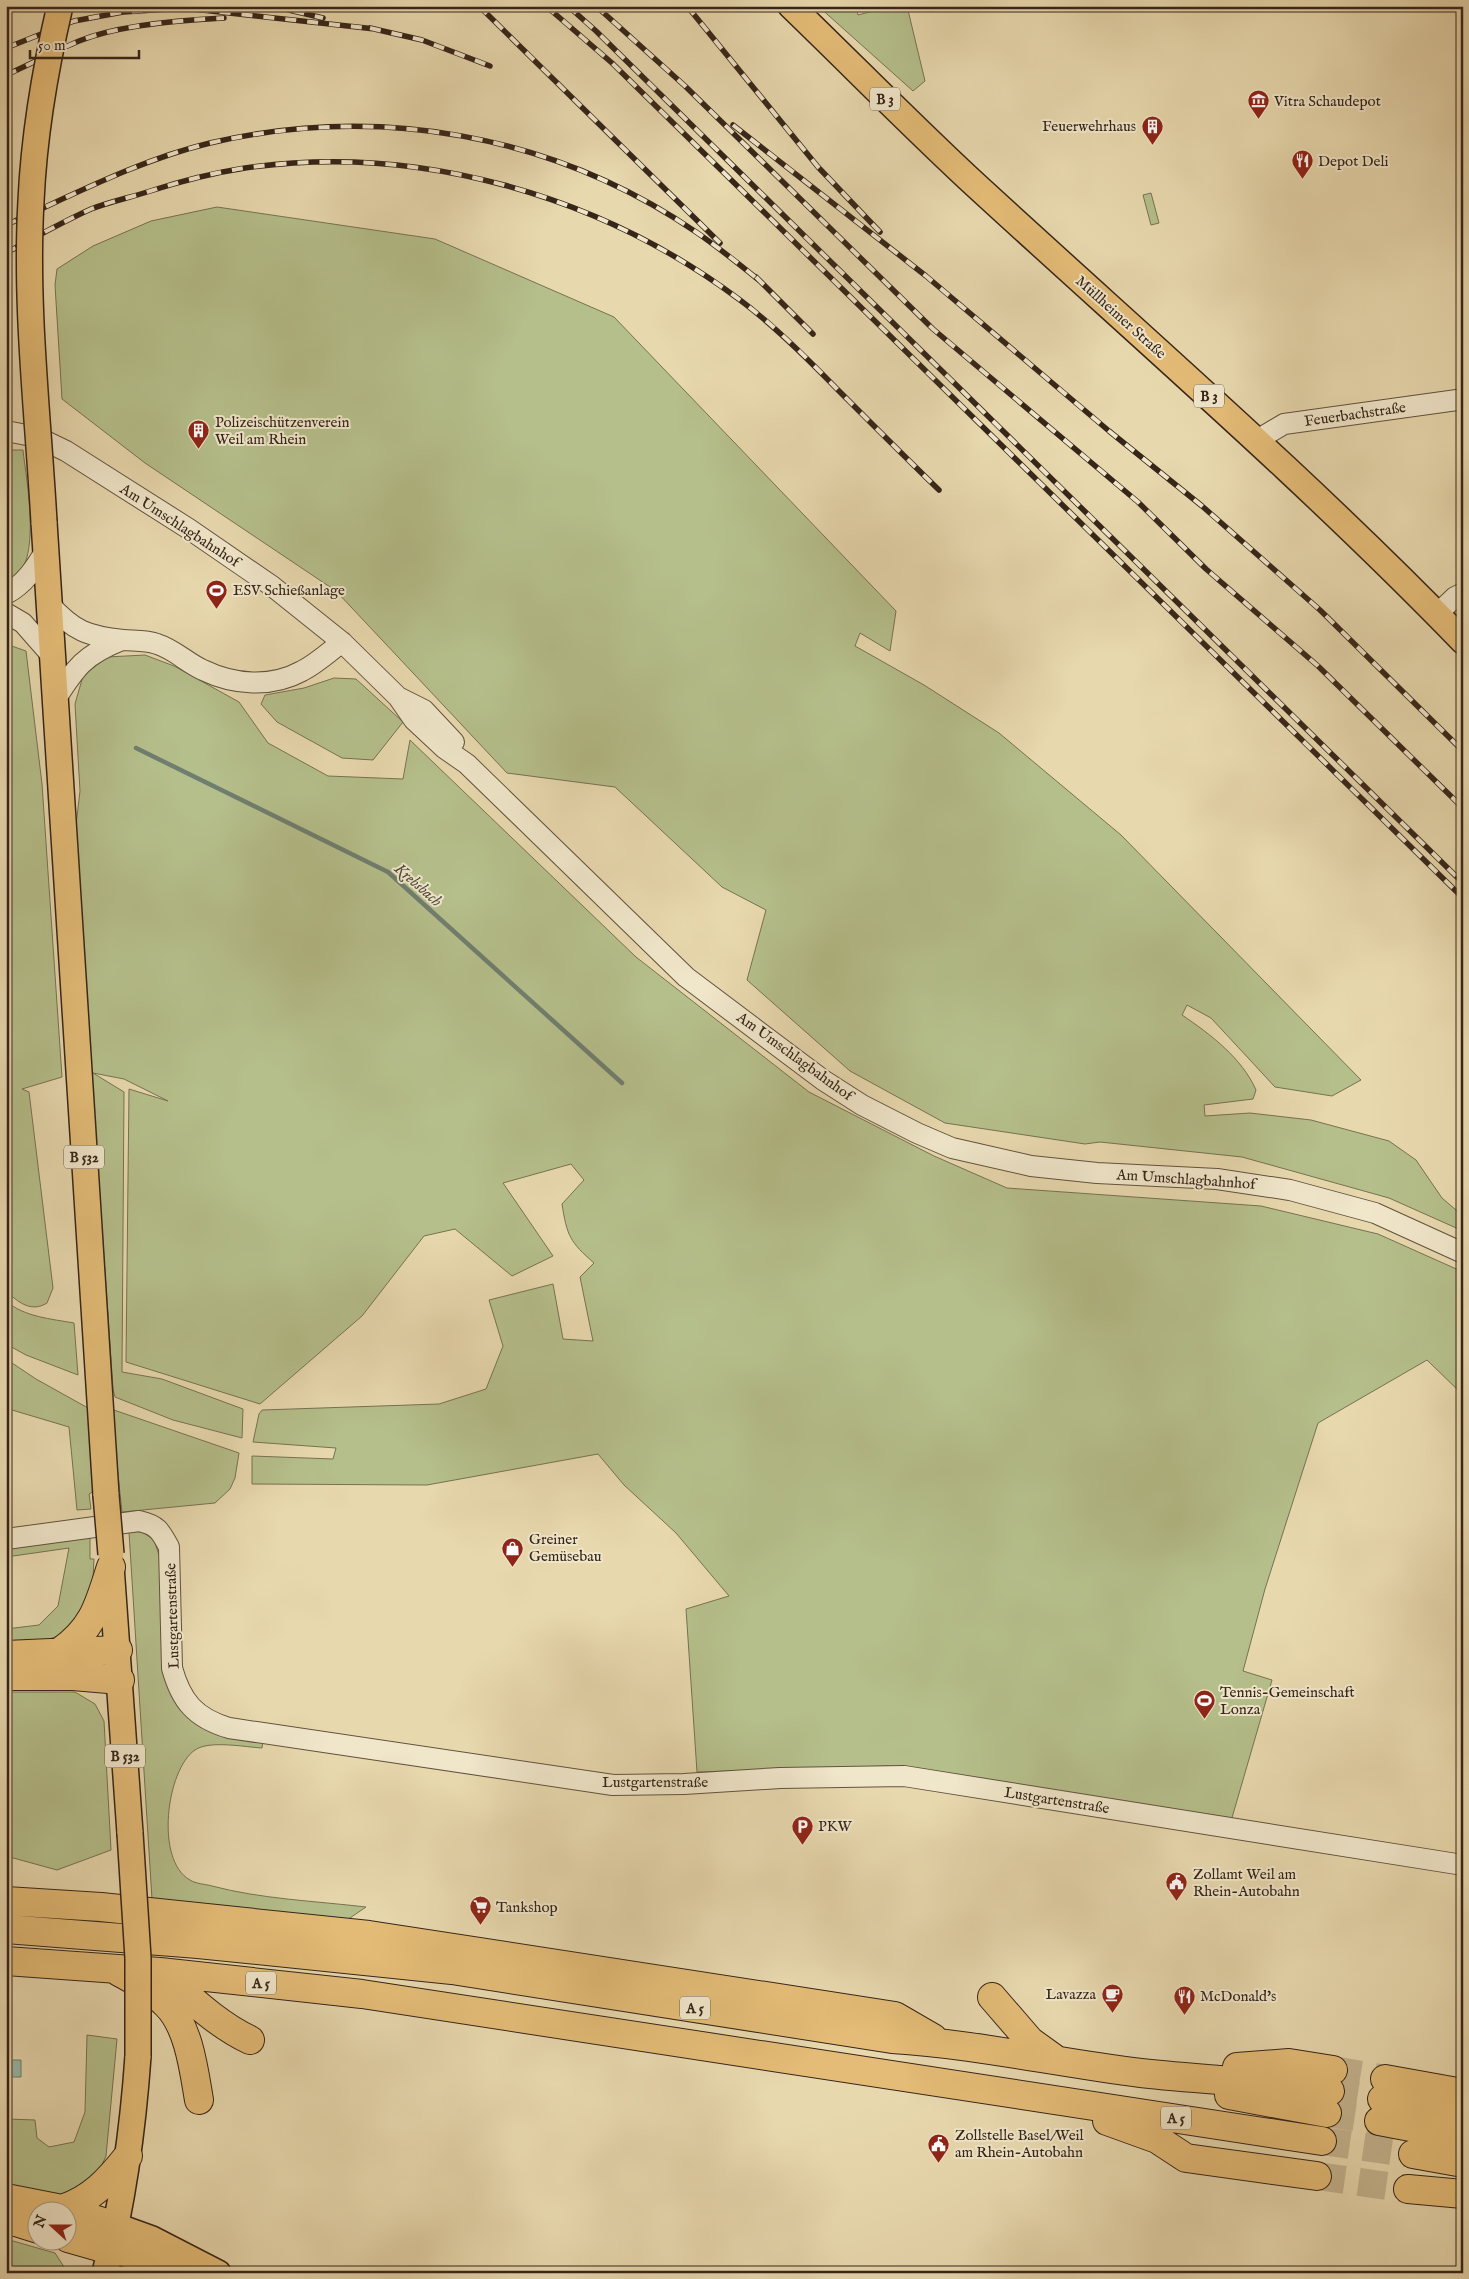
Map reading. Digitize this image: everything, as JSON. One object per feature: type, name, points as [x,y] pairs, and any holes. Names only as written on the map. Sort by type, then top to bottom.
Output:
[{"type":"highway","points":[[61,1651],[74,1642],[88,1626],[98,1605],[111,1561]]},
{"type":"highway","points":[[6,1655],[61,1651],[118,1650]]},
{"type":"highway","points":[[6,1676],[72,1676],[120,1680]]},
{"type":"highway","points":[[6,1884],[62,1896],[101,1907]]},
{"type":"highway","points":[[6,1901],[101,1907],[369,1935],[895,2016],[939,2042]]},
{"type":"highway","name":"A 5","points":[[6,1929],[193,1943],[452,1970],[892,2039],[939,2042],[1140,2073],[1287,2085],[1330,2091]]},
{"type":"highway","name":"A 5","points":[[6,1961],[112,1967],[362,1994],[1322,2141]]},
{"type":"highway","points":[[6,1979],[32,1977],[73,1966]]},
{"type":"highway","points":[[112,1967],[144,1986],[168,2007],[186,2042],[199,2100]]},
{"type":"highway","points":[[160,1972],[212,2016],[235,2033],[250,2040]]},
{"type":"highway","points":[[992,1997],[1030,2041],[1056,2060]]},
{"type":"highway","points":[[1382,2099],[1463,2093]]},
{"type":"highway","points":[[1029,2096],[1129,2127],[1157,2139],[1186,2158],[1317,2176]]},
{"type":"highway","points":[[1382,2099],[1463,2114]]},
{"type":"highway","points":[[1382,2099],[1463,2137]]},
{"type":"highway","points":[[1413,2154],[1463,2163]]},
{"type":"highway","points":[[78,2203],[97,2192],[128,2156]]},
{"type":"highway","points":[[1408,2189],[1463,2194]]},
{"type":"highway","points":[[6,2198],[28,2203]]},
{"type":"highway","points":[[6,2219],[28,2226]]},
{"type":"highway","points":[[78,2223],[111,2250]]},
{"type":"highway","points":[[78,2241],[111,2250]]},
{"type":"main road","name":"B 532","points":[[60,6],[37,124],[31,200],[30,288],[106,1495],[138,1958],[138,2056],[123,2193],[111,2250]]},
{"type":"main road","name":"Müllheimer Straße","points":[[798,13],[871,86],[967,177],[1257,440],[1437,614]]},
{"type":"main road","name":"B 3","points":[[1437,614],[1463,640]]},
{"type":"main road","points":[[123,2193],[136,2222],[152,2239],[218,2273]]},
{"type":"main road","points":[[111,2250],[152,2239]]},
{"type":"main road","points":[[111,2250],[161,2270],[196,2273]]},
{"type":"street","name":"Feuerbachstraße","points":[[1257,440],[1284,424],[1457,400]]},
{"type":"street","name":"Am Umschlagbahnhof","points":[[6,431],[37,436],[66,450],[189,529],[272,586],[342,642],[398,697],[414,720],[444,748],[468,764],[686,977],[824,1080],[862,1104],[917,1133],[952,1148],[1030,1166],[1097,1173],[1217,1179],[1290,1190],[1375,1214],[1463,1253]]},
{"type":"street","points":[[6,594],[21,585],[32,573],[46,550]]},
{"type":"street","points":[[1437,614],[1456,596],[1463,593]]},
{"type":"street","points":[[50,605],[70,626],[78,631],[122,640],[157,644],[202,670],[227,680],[249,683],[278,681],[302,671],[342,642]]},
{"type":"street","points":[[6,613],[23,623],[52,656]]},
{"type":"street","points":[[55,700],[70,677],[88,656],[122,640]]},
{"type":"street","name":"Lustgartenstraße","points":[[6,1539],[138,1521],[153,1524],[162,1534],[169,1547],[172,1668],[177,1686],[187,1703],[200,1715],[216,1724],[229,1728],[613,1785],[684,1784],[780,1778],[904,1776],[1463,1865]]},
{"type":"green space","points":[[818,6],[856,6],[858,15],[892,6],[907,6],[925,81],[913,91]]},
{"type":"green space","points":[[1151,193],[1159,223],[1151,225],[1143,195]]},
{"type":"green space","points":[[217,207],[435,239],[614,317],[896,611],[890,651],[860,633],[855,646],[924,685],[999,733],[1121,835],[1361,1080],[1332,1096],[1275,1087],[1211,1018],[1187,1005],[1182,1015],[1203,1030],[1234,1057],[1250,1078],[1256,1090],[1253,1099],[1204,1105],[1205,1116],[1250,1113],[1311,1120],[1389,1141],[1416,1160],[1442,1198],[1463,1216],[1463,1231],[1389,1198],[1242,1157],[1100,1142],[1085,1144],[945,1123],[850,1071],[747,980],[766,910],[722,887],[615,787],[507,773],[336,591],[145,463],[62,399],[55,285],[57,269],[93,246],[151,221]]},
{"type":"green space","points":[[6,299],[9,307],[8,391],[6,391]]},
{"type":"green space","points":[[6,450],[23,450],[30,524],[26,562],[18,575],[6,583]]},
{"type":"green space","points":[[6,644],[26,651],[42,784],[62,1077],[22,1089],[29,1092],[53,1288],[47,1303],[36,1307],[25,1305],[6,1291]]},
{"type":"green space","points":[[145,655],[174,666],[239,702],[268,743],[328,776],[403,779],[410,740],[636,957],[809,1092],[934,1156],[1007,1188],[1261,1206],[1378,1234],[1463,1272],[1463,1395],[1427,1360],[1318,1423],[1265,1589],[1243,1671],[1272,1680],[1229,1828],[931,1771],[887,1766],[697,1772],[686,1609],[729,1596],[676,1533],[624,1485],[598,1454],[427,1485],[252,1484],[252,1456],[333,1459],[336,1448],[253,1442],[259,1414],[262,1410],[439,1404],[486,1389],[503,1346],[489,1300],[553,1284],[563,1339],[593,1341],[580,1277],[594,1263],[571,1238],[562,1204],[584,1180],[571,1164],[503,1183],[553,1256],[512,1276],[455,1229],[424,1236],[362,1316],[260,1404],[126,1362],[129,1089],[168,1101],[124,1079],[93,1073],[124,1092],[122,1372],[162,1379],[243,1409],[242,1438],[173,1420],[115,1397],[75,834],[80,791],[75,704],[83,676],[107,657]]},
{"type":"green space","points":[[334,678],[356,679],[403,722],[373,760],[342,758],[277,722],[261,704],[265,695],[304,688]]},
{"type":"green space","points":[[6,1301],[21,1311],[30,1314],[74,1323],[78,1375],[26,1355],[6,1344]]},
{"type":"green space","points":[[6,1359],[36,1379],[88,1408],[94,1491],[89,1494],[91,1509],[77,1510],[69,1427],[12,1410],[6,1405]]},
{"type":"green space","points":[[111,1409],[239,1453],[235,1478],[230,1489],[215,1503],[122,1512]]},
{"type":"green space","points":[[138,1529],[154,1540],[160,1558],[172,1689],[263,1740],[262,1748],[218,1745],[201,1747],[195,1750],[185,1761],[177,1776],[171,1795],[168,1815],[172,1854],[179,1870],[192,1881],[231,1890],[269,1897],[366,1907],[347,1920],[152,1899],[129,1532]]},
{"type":"green space","points":[[90,1535],[90,1559],[94,1559],[93,1578],[86,1609],[61,1635],[43,1641],[6,1643],[6,1629],[39,1625],[58,1606],[69,1548],[6,1557],[6,1547]]},
{"type":"green space","points":[[6,1692],[75,1692],[95,1704],[104,1721],[111,1850],[57,1870],[6,1856]]},
{"type":"green space","points":[[87,2035],[117,2039],[106,2156],[98,2173],[78,2188],[54,2197],[6,2189],[6,2119],[35,2120],[37,2138],[49,2147],[74,2142],[85,2112]]},
{"type":"green space","points":[[6,2239],[28,2245],[28,2252],[55,2253],[68,2273],[6,2273]]},
{"type":"shaded area","points":[[6,2060],[21,2060],[21,2077],[6,2077]]},
{"type":"waterway","name":"Krebsbach","points":[[136,748],[388,872],[622,1083]]},
{"type":"tunnel","points":[[1333,2070],[1385,2079]]},
{"type":"tunnel","points":[[1330,2091],[1382,2099]]},
{"type":"tunnel","points":[[1327,2113],[1379,2121]]},
{"type":"tunnel","points":[[1322,2141],[1413,2154]]},
{"type":"tunnel","points":[[1317,2176],[1408,2189]]},
{"type":"railway","points":[[272,6],[323,18]]},
{"type":"railway","points":[[479,6],[720,243]]},
{"type":"railway","points":[[546,6],[612,63],[1463,898]]},
{"type":"railway","points":[[568,6],[596,31],[1463,883]]},
{"type":"railway","points":[[596,6],[685,86],[933,329],[1138,502],[1206,569],[1318,666],[1463,808]]},
{"type":"railway","points":[[687,6],[818,167],[880,232]]},
{"type":"railway","points":[[6,48],[74,21],[123,12],[184,8],[375,29]]},
{"type":"railway","points":[[6,75],[79,41],[112,31],[150,24],[224,18]]},
{"type":"railway","points":[[370,28],[422,40],[490,66]]},
{"type":"railway","points":[[733,125],[926,276],[1109,431],[1202,506],[1320,610],[1463,751]]},
{"type":"railway","points":[[6,225],[81,190],[132,169],[184,150],[210,143],[273,132],[337,127],[400,128],[462,136],[524,150],[583,171],[641,198],[696,232],[760,281]]},
{"type":"railway","points":[[6,253],[91,209],[183,181],[245,168],[310,162],[376,163],[441,171],[505,185],[567,206],[628,232],[686,263],[740,300],[790,343],[939,490]]},
{"type":"railway","points":[[756,277],[813,334]]},
{"type":"place","name":"Vitra Schaudepot","points":[[1258,120]]},
{"type":"place","name":"Feuerwehrhaus","points":[[1152,145]]},
{"type":"place","name":"Depot Deli","points":[[1302,180]]},
{"type":"place","name":"Polizeischützenverein Weil am Rhein","points":[[199,450]]},
{"type":"place","name":"ESV Schießanlage","points":[[217,609]]},
{"type":"place","name":"Greiner Gemüsebau","points":[[513,1567]]},
{"type":"place","name":"Tennis-Gemeinschaft Lonza","points":[[1204,1720]]},
{"type":"place","name":"PKW","points":[[802,1845]]},
{"type":"place","name":"Zollamt Weil am Rhein-Autobahn","points":[[1177,1902]]},
{"type":"place","name":"Tankshop","points":[[480,1926]]},
{"type":"place","name":"Lavazza","points":[[1112,2013]]},
{"type":"place","name":"McDonald's","points":[[1184,2015]]},
{"type":"place","name":"Zollstelle Basel/Weil am Rhein-Autobahn","points":[[939,2163]]}]
